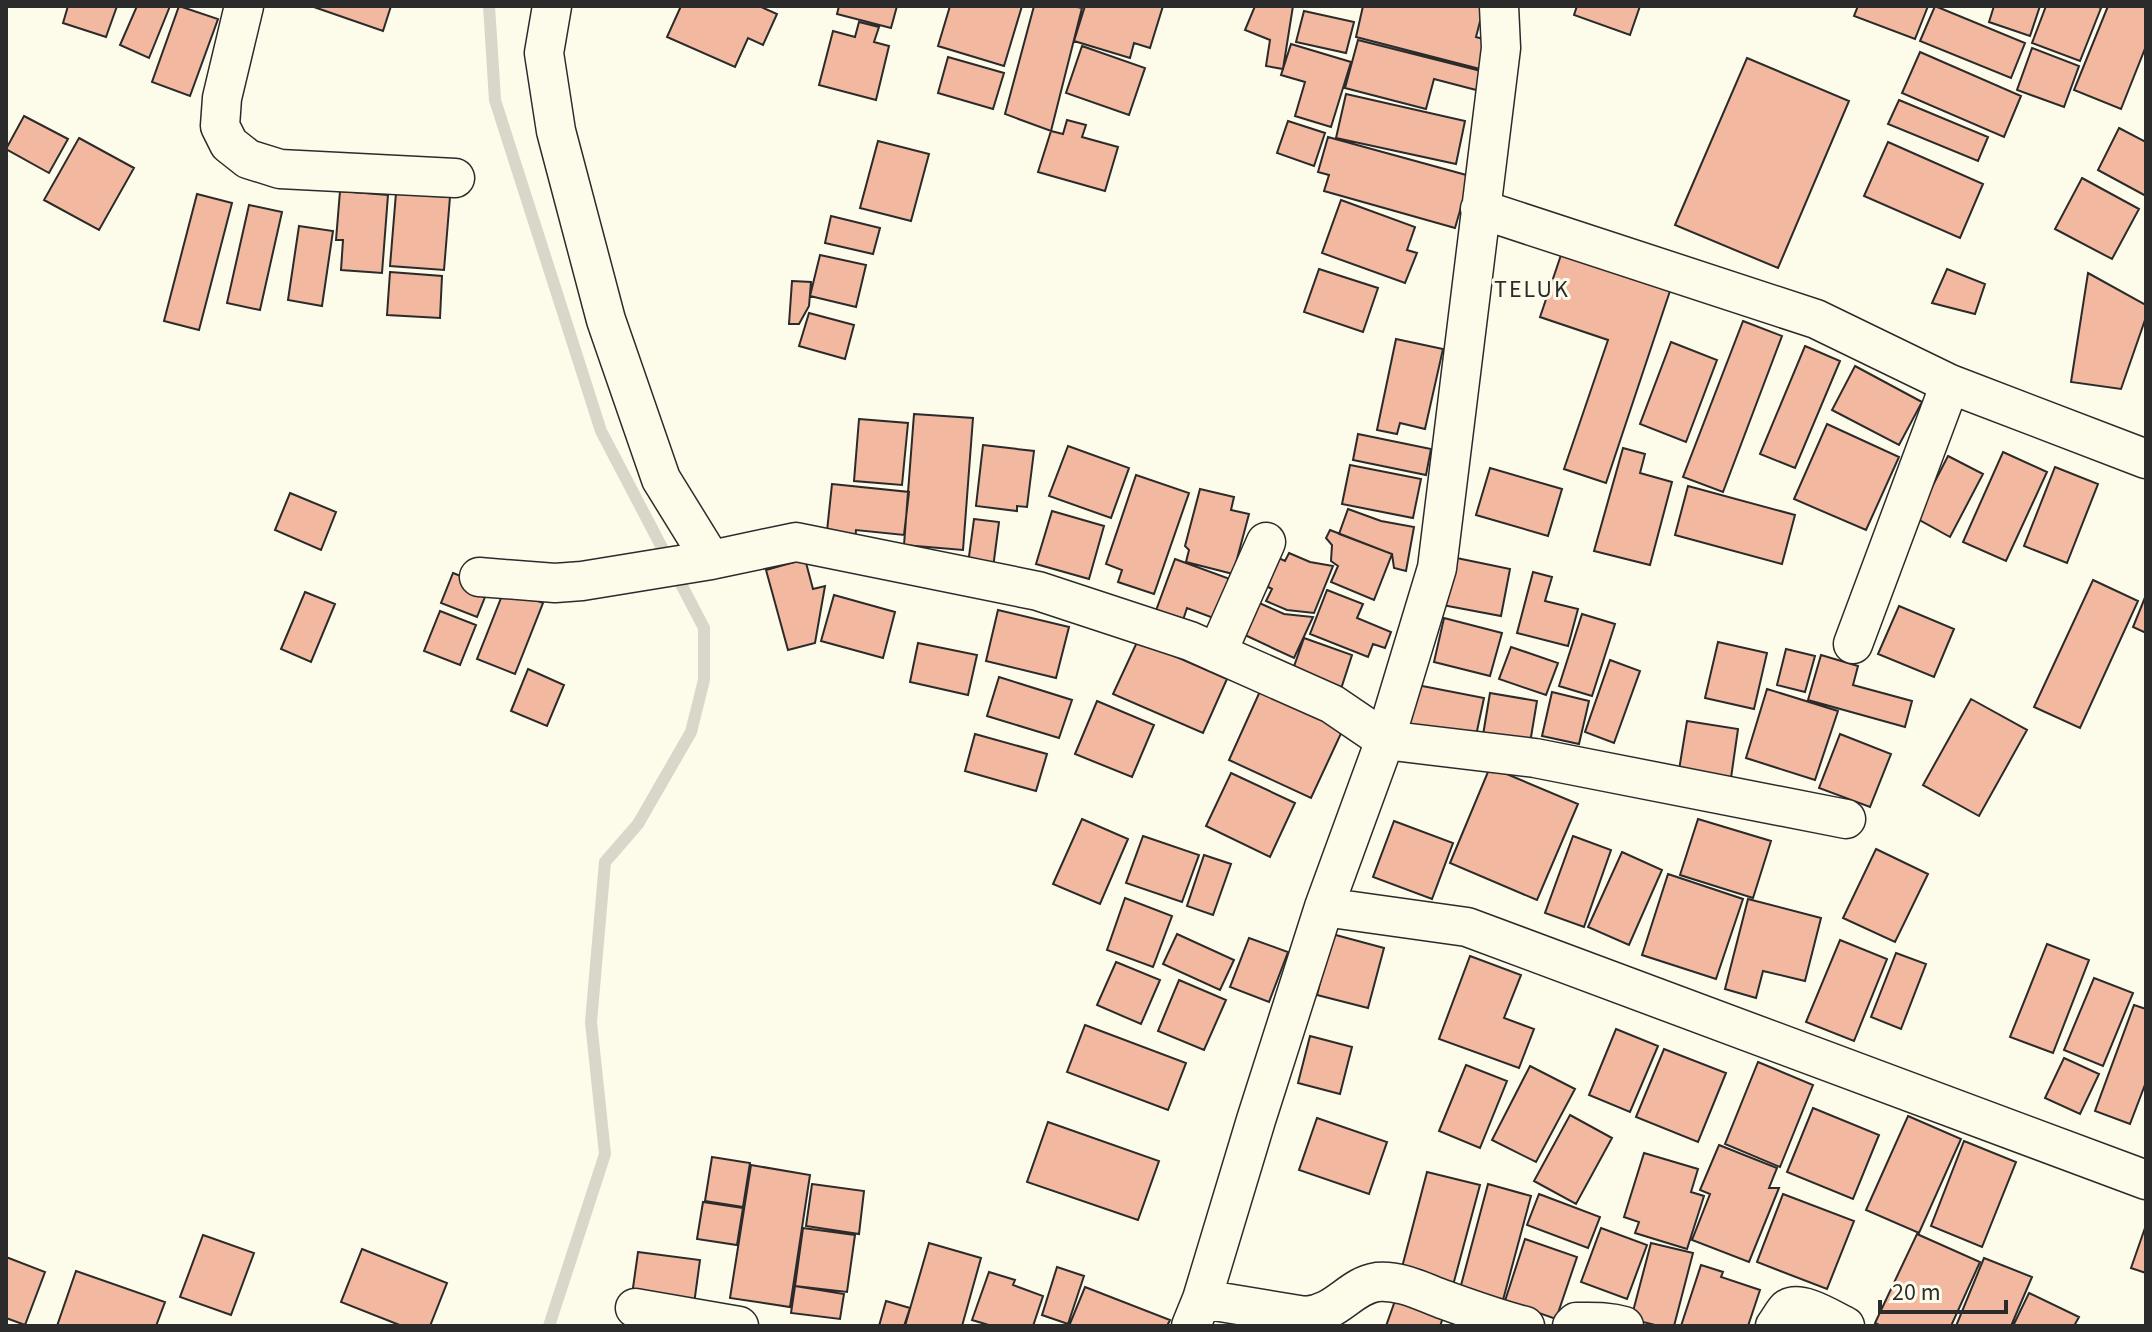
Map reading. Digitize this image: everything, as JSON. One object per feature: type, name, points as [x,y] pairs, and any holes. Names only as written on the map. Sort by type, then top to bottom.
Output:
[{"type":"street","points":[[244,6],[222,98],[220,126],[229,144],[248,159],[280,169],[455,178]]},
{"type":"street","points":[[552,6],[544,53],[556,131],[606,320],[661,479],[700,561]]},
{"type":"street","points":[[1499,6],[1501,48],[1437,568],[1385,740],[1324,907],[1197,1312],[1318,1315],[1361,1287],[1375,1282],[1397,1282],[1525,1326]]},
{"type":"street","points":[[1480,209],[1816,319],[1950,384],[2146,459]]},
{"type":"street","points":[[1853,644],[1950,384]]},
{"type":"street","points":[[479,577],[555,583],[614,576],[796,542],[809,544],[1038,591],[1190,641],[1332,704],[1385,740],[1535,758],[1846,819]]},
{"type":"street","points":[[1217,653],[1266,542]]},
{"type":"street","points":[[1324,907],[1467,927],[2146,1180]]},
{"type":"street","points":[[1775,1326],[1788,1308],[1795,1306],[1810,1309],[1845,1326]]},
{"type":"street","points":[[635,1308],[739,1326]]},
{"type":"street","points":[[1572,1326],[1576,1322],[1611,1322],[1624,1326]]},
{"type":"building","points":[[68,6],[117,6],[106,37],[63,23]]},
{"type":"building","points":[[137,6],[170,6],[149,58],[120,45]]},
{"type":"building","points":[[179,6],[218,19],[190,96],[152,82]]},
{"type":"building","points":[[311,6],[391,6],[383,31]]},
{"type":"building","points":[[681,6],[759,6],[777,14],[763,45],[748,38],[735,67],[667,37]]},
{"type":"building","points":[[839,6],[897,6],[891,28],[837,14]]},
{"type":"building","points":[[950,6],[1022,6],[1004,66],[938,46]]},
{"type":"building","points":[[1034,6],[1082,8],[1051,131],[1005,114]]},
{"type":"building","points":[[1085,6],[1163,6],[1150,48],[1134,43],[1130,58],[1074,41]]},
{"type":"building","points":[[1255,6],[1293,6],[1283,69],[1266,66],[1270,40],[1245,30]]},
{"type":"building","points":[[1363,6],[1484,6],[1476,37],[1487,40],[1480,69],[1356,37]]},
{"type":"building","points":[[1577,6],[1640,6],[1630,35],[1574,15]]},
{"type":"building","points":[[1858,6],[1928,6],[1915,39],[1854,16]]},
{"type":"building","points":[[1935,6],[2025,43],[2011,78],[1920,41]]},
{"type":"building","points":[[1994,6],[2040,6],[2030,36],[1989,22]]},
{"type":"building","points":[[2046,6],[2101,8],[2080,61],[2032,43]]},
{"type":"building","points":[[2108,6],[2146,6],[2146,46],[2121,109],[2074,90]]},
{"type":"building","points":[[1304,11],[1354,22],[1346,53],[1296,42]]},
{"type":"building","points":[[859,22],[879,27],[874,42],[889,46],[876,100],[819,85],[833,31],[855,37]]},
{"type":"building","points":[[1358,40],[1485,72],[1480,91],[1434,79],[1426,109],[1345,88]]},
{"type":"building","points":[[1291,44],[1351,62],[1331,127],[1295,116],[1305,82],[1281,75]]},
{"type":"building","points":[[1082,46],[1145,68],[1129,115],[1066,93]]},
{"type":"building","points":[[2032,48],[2079,66],[2064,107],[2017,90]]},
{"type":"building","points":[[1920,52],[2021,96],[2004,137],[1902,93]]},
{"type":"building","points":[[948,57],[1004,73],[993,109],[938,93]]},
{"type":"building","points":[[1747,58],[1849,101],[1778,268],[1675,225]]},
{"type":"building","points":[[1346,94],[1465,121],[1456,164],[1336,138]]},
{"type":"building","points":[[1899,100],[1988,137],[1978,161],[1888,124]]},
{"type":"building","points":[[24,116],[68,139],[49,173],[6,149]]},
{"type":"building","points":[[1067,120],[1086,125],[1082,137],[1118,147],[1105,191],[1038,172],[1051,131],[1063,134]]},
{"type":"building","points":[[1288,121],[1325,133],[1314,166],[1277,153]]},
{"type":"building","points":[[2119,128],[2146,142],[2146,196],[2098,170]]},
{"type":"building","points":[[1328,137],[1470,176],[1455,228],[1324,191],[1329,175],[1318,172]]},
{"type":"building","points":[[79,138],[134,168],[99,230],[44,200]]},
{"type":"building","points":[[878,141],[929,154],[911,221],[860,208]]},
{"type":"building","points":[[1888,142],[1983,184],[1960,238],[1864,196]]},
{"type":"building","points":[[2082,178],[2139,209],[2112,259],[2055,229]]},
{"type":"building","points":[[340,191],[388,195],[382,273],[341,270],[343,240],[336,240]]},
{"type":"building","points":[[396,193],[450,197],[444,270],[390,266]]},
{"type":"building","points":[[197,194],[232,203],[199,330],[164,321]]},
{"type":"building","points":[[1341,200],[1415,227],[1407,250],[1417,253],[1405,283],[1322,253]]},
{"type":"building","points":[[249,205],[282,212],[260,310],[227,303]]},
{"type":"building","points":[[831,216],[880,228],[873,254],[825,243]]},
{"type":"building","points":[[299,226],[333,231],[322,306],[288,300]]},
{"type":"building","points":[[820,255],[866,265],[856,307],[810,296]]},
{"type":"building","points":[[1561,255],[1670,291],[1606,483],[1564,469],[1608,340],[1540,317]]},
{"type":"building","points":[[1319,269],[1378,288],[1363,332],[1304,312]]},
{"type":"building","points":[[1947,269],[1985,284],[1975,314],[1932,303]]},
{"type":"building","points":[[390,272],[442,276],[440,318],[387,315]]},
{"type":"building","points":[[2088,273],[2146,305],[2146,317],[2121,389],[2071,382]]},
{"type":"building","points":[[792,281],[811,282],[809,306],[799,324],[789,324]]},
{"type":"building","points":[[809,313],[854,325],[845,359],[799,346]]},
{"type":"building","points":[[1743,321],[1782,336],[1723,492],[1683,477]]},
{"type":"building","points":[[1396,339],[1443,349],[1425,429],[1400,423],[1397,434],[1377,430]]},
{"type":"building","points":[[1671,342],[1717,360],[1686,442],[1640,424]]},
{"type":"building","points":[[1805,346],[1840,361],[1795,468],[1760,454]]},
{"type":"building","points":[[1855,366],[1922,402],[1899,445],[1832,410]]},
{"type":"building","points":[[914,414],[973,418],[963,550],[904,545]]},
{"type":"building","points":[[859,419],[908,423],[902,485],[854,481]]},
{"type":"building","points":[[1827,424],[1899,457],[1866,530],[1794,499]]},
{"type":"building","points":[[1358,434],[1431,449],[1426,475],[1353,460]]},
{"type":"building","points":[[983,445],[1034,451],[1027,507],[1017,506],[1017,511],[976,506]]},
{"type":"building","points":[[1068,446],[1129,468],[1111,518],[1049,496]]},
{"type":"building","points":[[1623,448],[1645,454],[1640,473],[1672,482],[1650,565],[1594,551]]},
{"type":"building","points":[[2003,452],[2047,472],[2006,561],[1963,542]]},
{"type":"building","points":[[1948,456],[1983,474],[1950,537],[1916,518]]},
{"type":"building","points":[[1350,465],[1421,479],[1413,518],[1342,504]]},
{"type":"building","points":[[2055,467],[2098,484],[2067,563],[2024,546]]},
{"type":"building","points":[[1490,468],[1562,489],[1548,536],[1476,515]]},
{"type":"building","points":[[1136,475],[1189,493],[1154,594],[1118,582],[1122,570],[1106,564]]},
{"type":"building","points":[[832,484],[909,492],[904,535],[856,530],[855,543],[827,531]]},
{"type":"building","points":[[1688,486],[1795,515],[1782,564],[1675,535]]},
{"type":"building","points":[[1200,489],[1234,497],[1231,510],[1249,514],[1233,574],[1186,562],[1189,550],[1185,546]]},
{"type":"building","points":[[290,493],[336,512],[321,550],[275,530]]},
{"type":"building","points":[[1348,509],[1381,521],[1414,527],[1406,571],[1394,568],[1392,554],[1339,534]]},
{"type":"building","points":[[1052,511],[1104,526],[1089,579],[1036,564]]},
{"type":"building","points":[[974,519],[999,522],[993,568],[968,564]]},
{"type":"building","points":[[1330,530],[1392,554],[1374,600],[1331,582],[1338,566],[1331,561],[1332,545],[1326,538]]},
{"type":"building","points":[[1289,553],[1310,562],[1333,566],[1314,613],[1287,610],[1266,601],[1272,589],[1259,582],[1272,555],[1285,561]]},
{"type":"building","points":[[1447,556],[1510,569],[1501,616],[1437,604]]},
{"type":"building","points":[[805,559],[813,589],[825,586],[815,643],[788,650],[766,570]]},
{"type":"building","points":[[1175,559],[1230,579],[1216,619],[1187,608],[1181,626],[1154,616]]},
{"type":"building","points":[[1533,572],[1552,577],[1545,601],[1578,609],[1568,646],[1517,633]]},
{"type":"building","points":[[453,573],[489,587],[477,617],[441,603]]},
{"type":"building","points":[[2093,580],[2138,601],[2080,728],[2034,707]]},
{"type":"building","points":[[505,588],[543,603],[515,674],[477,659]]},
{"type":"building","points":[[1327,590],[1363,604],[1357,618],[1391,632],[1385,648],[1373,644],[1368,657],[1310,634]]},
{"type":"building","points":[[305,592],[335,604],[311,662],[281,649]]},
{"type":"building","points":[[834,595],[895,612],[883,658],[821,641]]},
{"type":"building","points":[[2146,595],[2146,633],[2133,627]]},
{"type":"building","points":[[1248,598],[1284,614],[1313,617],[1294,658],[1232,629]]},
{"type":"building","points":[[1899,606],[1954,629],[1934,677],[1878,654]]},
{"type":"building","points":[[998,610],[1069,627],[1056,678],[986,661]]},
{"type":"building","points":[[440,611],[476,625],[460,665],[424,651]]},
{"type":"building","points":[[1582,614],[1615,624],[1592,696],[1559,686]]},
{"type":"building","points":[[1444,618],[1502,633],[1490,676],[1434,662]]},
{"type":"building","points":[[1304,638],[1352,655],[1340,692],[1291,675]]},
{"type":"building","points":[[1138,640],[1227,679],[1203,733],[1113,694]]},
{"type":"building","points":[[1718,642],[1767,653],[1754,709],[1705,698]]},
{"type":"building","points":[[918,643],[977,655],[968,695],[910,682]]},
{"type":"building","points":[[1511,647],[1558,663],[1546,695],[1499,679]]},
{"type":"building","points":[[1786,649],[1815,656],[1805,692],[1777,685]]},
{"type":"building","points":[[1821,655],[1858,666],[1853,685],[1912,701],[1905,727],[1808,700]]},
{"type":"building","points":[[1610,660],[1640,671],[1614,743],[1585,732]]},
{"type":"building","points":[[528,669],[564,685],[547,726],[511,711]]},
{"type":"building","points":[[999,677],[1072,700],[1059,738],[987,716]]},
{"type":"building","points":[[1412,684],[1484,698],[1474,745],[1402,731]]},
{"type":"building","points":[[1261,689],[1344,727],[1311,798],[1229,760]]},
{"type":"building","points":[[1767,689],[1838,711],[1815,780],[1746,758]]},
{"type":"building","points":[[1552,692],[1589,701],[1579,744],[1542,736]]},
{"type":"building","points":[[1490,693],[1537,701],[1530,743],[1483,735]]},
{"type":"building","points":[[1971,699],[2027,730],[1979,816],[1923,785]]},
{"type":"building","points":[[1097,701],[1154,725],[1132,777],[1075,754]]},
{"type":"building","points":[[1687,721],[1738,729],[1731,778],[1679,770]]},
{"type":"building","points":[[975,734],[1047,754],[1036,791],[965,771]]},
{"type":"building","points":[[1840,734],[1891,754],[1870,807],[1819,788]]},
{"type":"building","points":[[1490,767],[1578,804],[1537,900],[1450,863]]},
{"type":"building","points":[[1231,773],[1295,803],[1270,857],[1206,826]]},
{"type":"building","points":[[1082,819],[1128,839],[1100,904],[1053,884]]},
{"type":"building","points":[[1698,819],[1771,841],[1753,898],[1680,875]]},
{"type":"building","points":[[1394,821],[1453,843],[1432,899],[1373,877]]},
{"type":"building","points":[[1143,836],[1199,855],[1182,902],[1126,883]]},
{"type":"building","points":[[1573,836],[1611,850],[1584,927],[1545,913]]},
{"type":"building","points":[[1876,849],[1928,874],[1895,942],[1843,918]]},
{"type":"building","points":[[1622,852],[1662,870],[1629,945],[1588,927]]},
{"type":"building","points":[[1204,855],[1231,864],[1213,915],[1187,906]]},
{"type":"building","points":[[1668,874],[1743,899],[1716,979],[1642,955]]},
{"type":"building","points":[[1125,898],[1172,916],[1153,967],[1107,950]]},
{"type":"building","points":[[1748,899],[1821,918],[1805,981],[1763,971],[1756,998],[1725,989]]},
{"type":"building","points":[[1177,934],[1234,960],[1220,990],[1163,964]]},
{"type":"building","points":[[1332,934],[1384,948],[1368,1008],[1317,995]]},
{"type":"building","points":[[1249,938],[1288,952],[1269,1002],[1230,987]]},
{"type":"building","points":[[1840,940],[1887,959],[1854,1041],[1806,1022]]},
{"type":"building","points":[[2047,944],[2089,960],[2053,1053],[2010,1037]]},
{"type":"building","points":[[1896,953],[1926,964],[1901,1029],[1871,1017]]},
{"type":"building","points":[[1470,956],[1521,975],[1504,1018],[1534,1029],[1519,1068],[1439,1039]]},
{"type":"building","points":[[1116,962],[1160,980],[1141,1024],[1097,1005]]},
{"type":"building","points":[[2094,978],[2133,993],[2103,1066],[2064,1050]]},
{"type":"building","points":[[1179,980],[1226,1000],[1204,1050],[1158,1031]]},
{"type":"building","points":[[2134,1005],[2146,1009],[2146,1082],[2130,1124],[2095,1111]]},
{"type":"building","points":[[1085,1025],[1186,1063],[1168,1110],[1067,1072]]},
{"type":"building","points":[[1616,1029],[1658,1046],[1630,1112],[1589,1095]]},
{"type":"building","points":[[1310,1036],[1352,1047],[1340,1094],[1298,1083]]},
{"type":"building","points":[[1664,1049],[1726,1073],[1698,1142],[1636,1117]]},
{"type":"building","points":[[2064,1058],[2099,1074],[2080,1114],[2045,1098]]},
{"type":"building","points":[[1758,1062],[1813,1085],[1780,1167],[1725,1144]]},
{"type":"building","points":[[1466,1065],[1507,1081],[1480,1148],[1439,1131]]},
{"type":"building","points":[[1530,1066],[1575,1089],[1536,1162],[1492,1140]]},
{"type":"building","points":[[1813,1108],[1879,1135],[1853,1199],[1787,1172]]},
{"type":"building","points":[[1570,1115],[1612,1138],[1576,1204],[1534,1181]]},
{"type":"building","points":[[1908,1116],[1961,1139],[1919,1233],[1866,1210]]},
{"type":"building","points":[[1317,1118],[1387,1142],[1369,1194],[1299,1170]]},
{"type":"building","points":[[1048,1122],[1159,1161],[1138,1220],[1027,1182]]},
{"type":"building","points":[[1964,1141],[2016,1162],[1982,1247],[1931,1226]]},
{"type":"building","points":[[1719,1145],[1777,1168],[1769,1188],[1779,1188],[1749,1262],[1692,1240],[1710,1194],[1700,1190]]},
{"type":"building","points":[[1644,1153],[1698,1169],[1691,1192],[1704,1196],[1687,1249],[1635,1233],[1639,1222],[1624,1217]]},
{"type":"building","points":[[712,1157],[750,1163],[743,1207],[705,1201]]},
{"type":"building","points":[[751,1165],[810,1175],[790,1307],[730,1298]]},
{"type":"building","points":[[1427,1172],[1480,1185],[1452,1289],[1400,1275]]},
{"type":"building","points":[[812,1184],[864,1191],[859,1234],[806,1226]]},
{"type":"building","points":[[1488,1184],[1531,1196],[1503,1300],[1460,1289]]},
{"type":"building","points":[[1539,1194],[1600,1217],[1588,1248],[1527,1225]]},
{"type":"building","points":[[1783,1194],[1854,1221],[1827,1289],[1757,1262]]},
{"type":"building","points":[[703,1202],[743,1208],[737,1245],[697,1239]]},
{"type":"building","points":[[2146,1225],[2146,1273],[2131,1268]]},
{"type":"building","points":[[803,1228],[855,1235],[847,1292],[795,1286]]},
{"type":"building","points":[[1601,1228],[1647,1245],[1627,1299],[1581,1282]]},
{"type":"building","points":[[1917,1234],[1980,1262],[1951,1326],[1881,1326],[1875,1323]]},
{"type":"building","points":[[203,1235],[254,1253],[231,1315],[180,1297]]},
{"type":"building","points":[[1525,1239],[1577,1257],[1556,1319],[1505,1301]]},
{"type":"building","points":[[929,1243],[981,1258],[962,1326],[905,1326]]},
{"type":"building","points":[[1651,1243],[1693,1253],[1674,1326],[1659,1326],[1631,1319]]},
{"type":"building","points":[[362,1249],[447,1283],[430,1326],[402,1326],[341,1302]]},
{"type":"building","points":[[638,1252],[700,1260],[694,1304],[632,1295]]},
{"type":"building","points":[[6,1257],[45,1272],[25,1325],[6,1318]]},
{"type":"building","points":[[1984,1258],[2032,1277],[2011,1326],[1956,1326]]},
{"type":"building","points":[[1701,1265],[1723,1272],[1721,1277],[1760,1290],[1748,1326],[1681,1326]]},
{"type":"building","points":[[1057,1267],[1084,1276],[1068,1324],[1042,1315]]},
{"type":"building","points":[[76,1271],[165,1302],[156,1326],[57,1326]]},
{"type":"building","points":[[989,1272],[1015,1280],[1013,1285],[1043,1296],[1033,1326],[992,1326],[972,1320]]},
{"type":"building","points":[[795,1286],[844,1294],[840,1319],[791,1313]]},
{"type":"building","points":[[1085,1287],[1170,1320],[1167,1326],[1069,1326]]},
{"type":"building","points":[[2029,1293],[2079,1317],[2074,1326],[2013,1326]]},
{"type":"building","points":[[1396,1298],[1444,1315],[1440,1326],[1386,1326]]},
{"type":"building","points":[[886,1301],[910,1308],[904,1326],[879,1326]]},
{"type":"waterway","points":[[489,6],[495,100],[601,431],[704,628],[704,680],[691,732],[638,824],[605,862],[591,1022],[605,1154],[549,1326]]},
{"type":"district","name":"TELUK","points":[[1532,289]]}]
